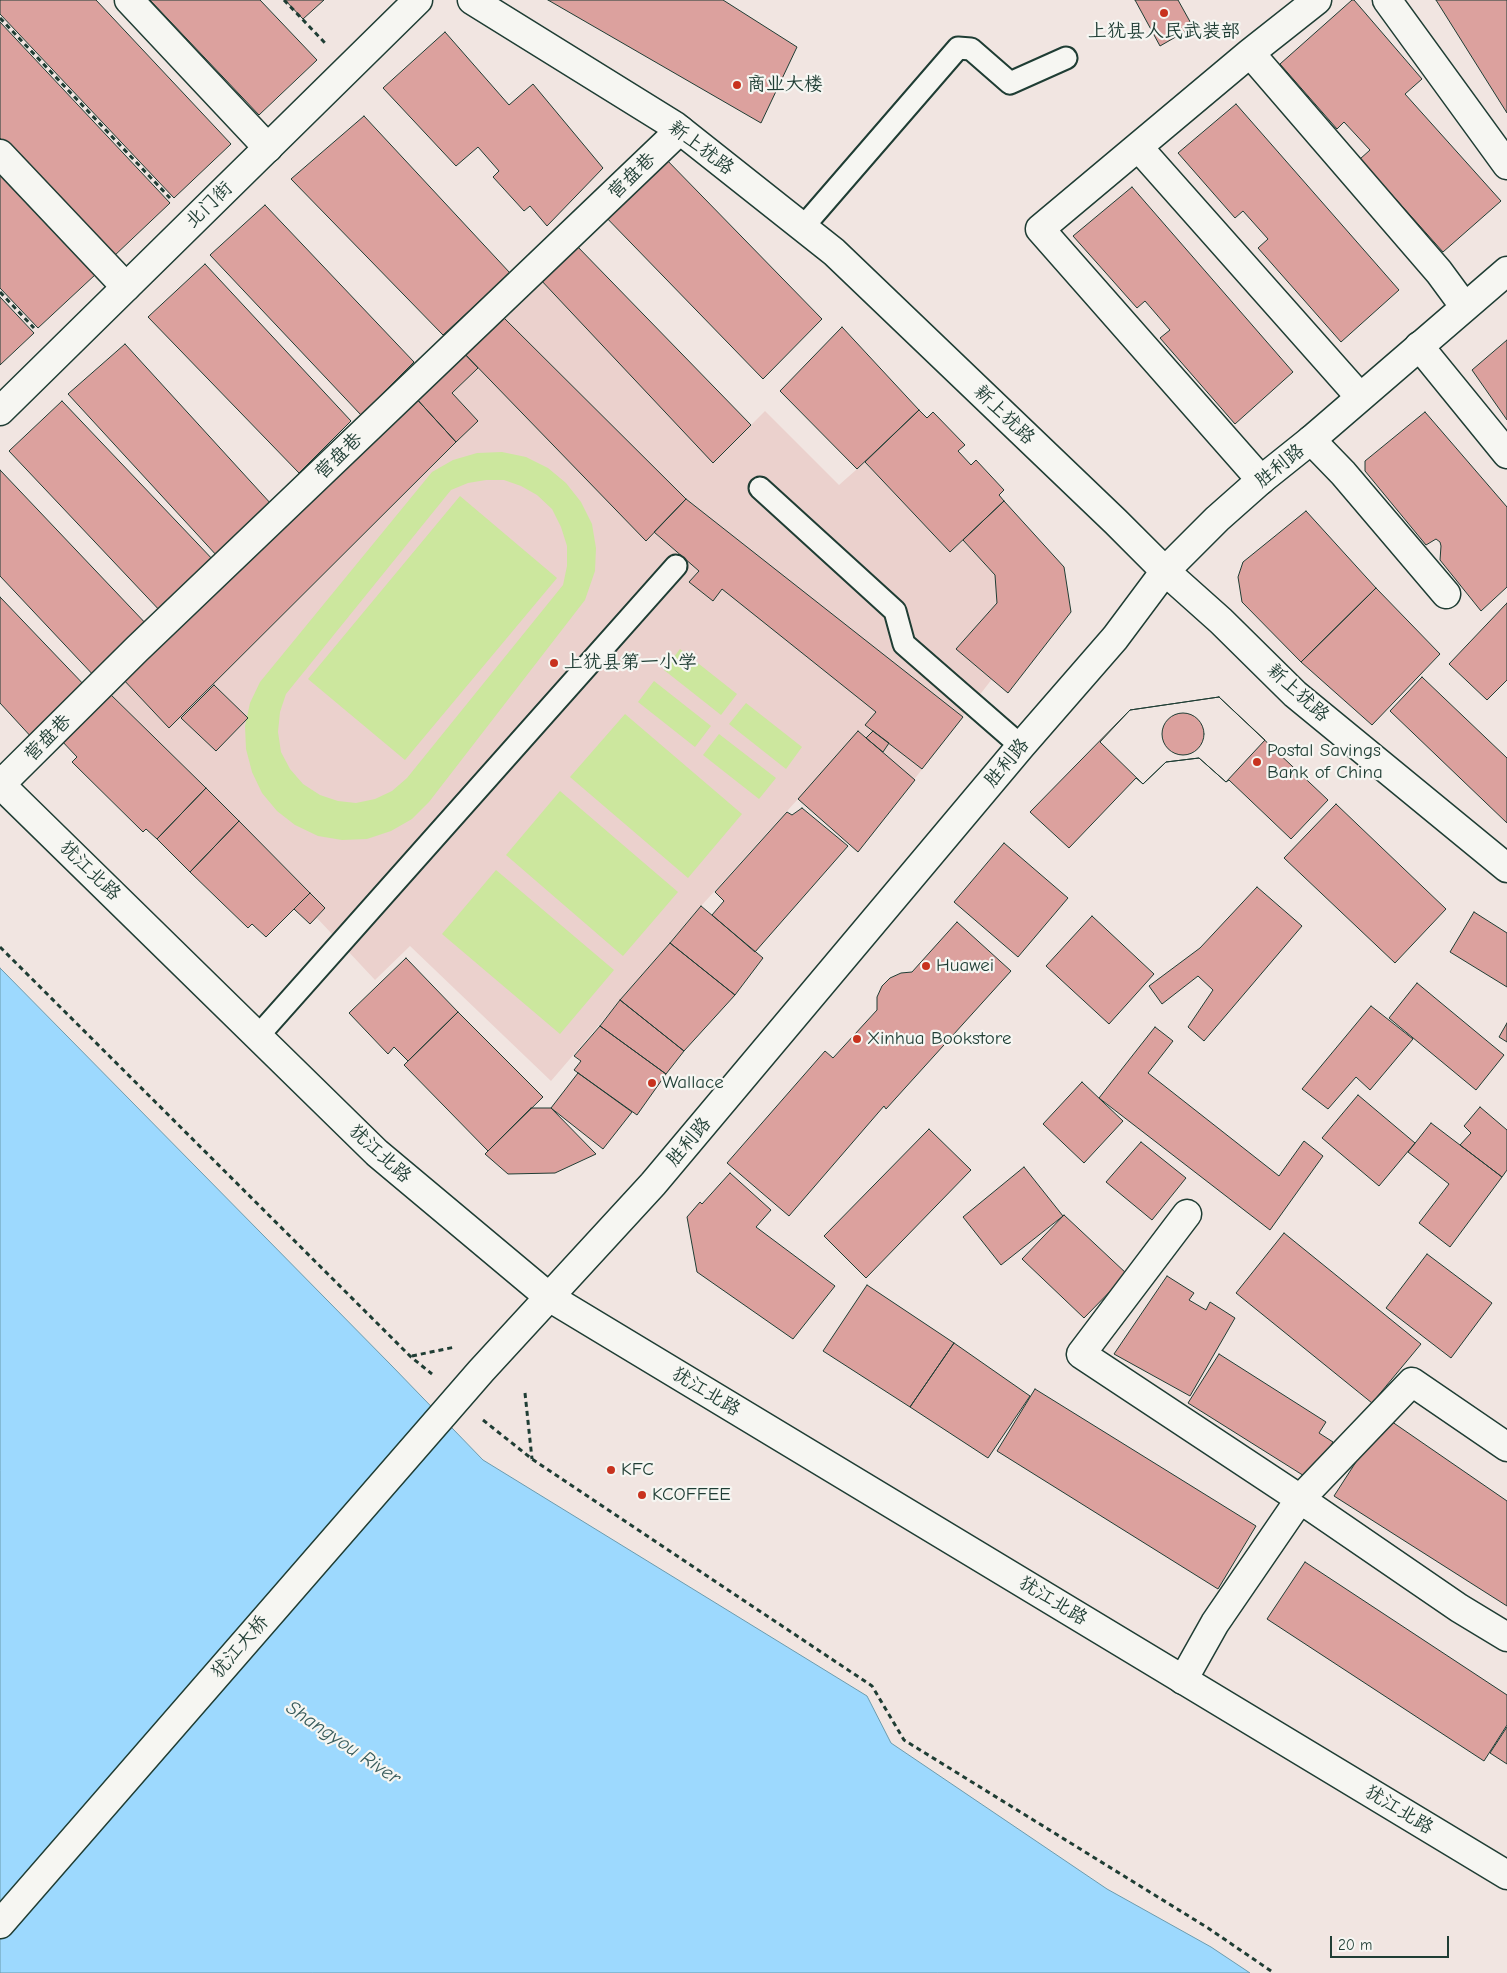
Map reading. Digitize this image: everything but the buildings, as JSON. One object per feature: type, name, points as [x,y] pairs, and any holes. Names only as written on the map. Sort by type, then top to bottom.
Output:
[{"type":"street","points":[[129,0],[268,148]]},
{"type":"street","name":"北门街","points":[[0,411],[418,0]]},
{"type":"street","name":"新上犹路","points":[[472,0],[680,130],[841,258],[1295,694],[1507,868]]},
{"type":"street","points":[[1261,480],[1040,229],[1139,148],[1250,53],[1317,0]]},
{"type":"street","points":[[1387,0],[1507,165]]},
{"type":"street","points":[[1250,53],[1439,272],[1464,306]]},
{"type":"street","name":"营盘巷","points":[[0,784],[144,643],[680,130]]},
{"type":"street","points":[[1139,148],[1360,397]]},
{"type":"street","points":[[0,154],[126,287]]},
{"type":"street","name":"胜利路","points":[[481,1371],[653,1184],[1021,746],[1115,638],[1165,571],[1261,480],[1311,440],[1464,306],[1507,271]]},
{"type":"street","points":[[1419,346],[1507,454]]},
{"type":"street","points":[[1311,440],[1343,473],[1446,594]]},
{"type":"street","name":"犹江北路","points":[[0,784],[377,1153],[549,1297],[1507,1875]]},
{"type":"street","points":[[1187,1214],[1082,1354],[1300,1498],[1460,1608],[1507,1637]]},
{"type":"street","name":"犹江大桥","points":[[0,1924],[481,1371]]},
{"type":"street","points":[[1183,1680],[1215,1623],[1300,1498],[1412,1382],[1507,1447]]},
{"type":"lane","points":[[803,227],[958,48],[971,49],[1010,83],[1066,58]]},
{"type":"lane","points":[[760,488],[895,611],[904,644],[1021,746]]},
{"type":"lane","points":[[258,1036],[676,566]]},
{"type":"path","points":[[284,0],[348,69]]},
{"type":"path","points":[[0,18],[192,222]]},
{"type":"path","points":[[0,292],[58,354]]},
{"type":"path","points":[[0,946],[412,1356],[456,1347]]},
{"type":"path","points":[[525,1393],[532,1459]]},
{"type":"path","points":[[489,1425],[532,1459],[872,1686],[904,1740],[1208,1928],[1274,1973]]},
{"type":"shaded area","name":"上犹县第一小学","points":[[574,243],[751,425],[765,411],[839,485],[865,462],[950,552],[963,540],[995,575],[997,603],[956,649],[992,679],[858,852],[798,799],[701,906],[551,1081],[410,946],[375,980],[317,918],[310,924],[294,909],[310,893],[107,691]]},
{"type":"green space","points":[[502,452],[526,457],[548,468],[566,483],[581,502],[592,524],[596,548],[595,571],[585,600],[429,802],[412,819],[391,831],[367,839],[342,840],[318,836],[295,825],[277,811],[262,793],[252,772],[246,749],[245,726],[250,703],[260,682],[432,472],[453,460],[477,453]],"holes":[[[504,480],[521,486],[537,495],[552,509],[561,527],[567,546],[567,566],[563,585],[407,778],[392,791],[375,799],[356,803],[338,801],[320,795],[303,784],[290,769],[281,752],[278,732],[280,712],[286,694],[451,490],[468,483]]]},
{"type":"green space","points":[[460,496],[557,578],[405,760],[308,679]]},
{"type":"green space","points":[[680,649],[737,694],[721,715],[664,670]]},
{"type":"green space","points":[[654,681],[711,726],[695,747],[638,702]]},
{"type":"green space","points":[[746,703],[802,747],[786,769],[729,724]]},
{"type":"green space","points":[[625,714],[742,814],[688,878],[570,777]]},
{"type":"green space","points":[[719,734],[776,778],[759,799],[703,755]]},
{"type":"green space","points":[[560,791],[678,892],[623,956],[506,855]]},
{"type":"green space","points":[[496,870],[614,970],[560,1034],[442,934]]},
{"type":"water","name":"Shangyou River","points":[[0,968],[483,1460],[867,1696],[891,1743],[1107,1889],[1211,1947],[1250,1973],[0,1973]]},
{"type":"place","name":"上犹县人民武装部","points":[[1164,13]]},
{"type":"place","name":"商业大楼","points":[[737,85]]},
{"type":"place","name":"上犹县第一小学","points":[[554,663]]},
{"type":"place","name":"Postal Savings Bank of China","points":[[1257,762]]},
{"type":"place","name":"Huawei","points":[[926,966]]},
{"type":"place","name":"Xinhua Bookstore","points":[[857,1039]]},
{"type":"place","name":"Wallace","points":[[652,1083]]},
{"type":"place","name":"KFC","points":[[611,1470]]},
{"type":"place","name":"KCOFFEE","points":[[642,1495]]}]
